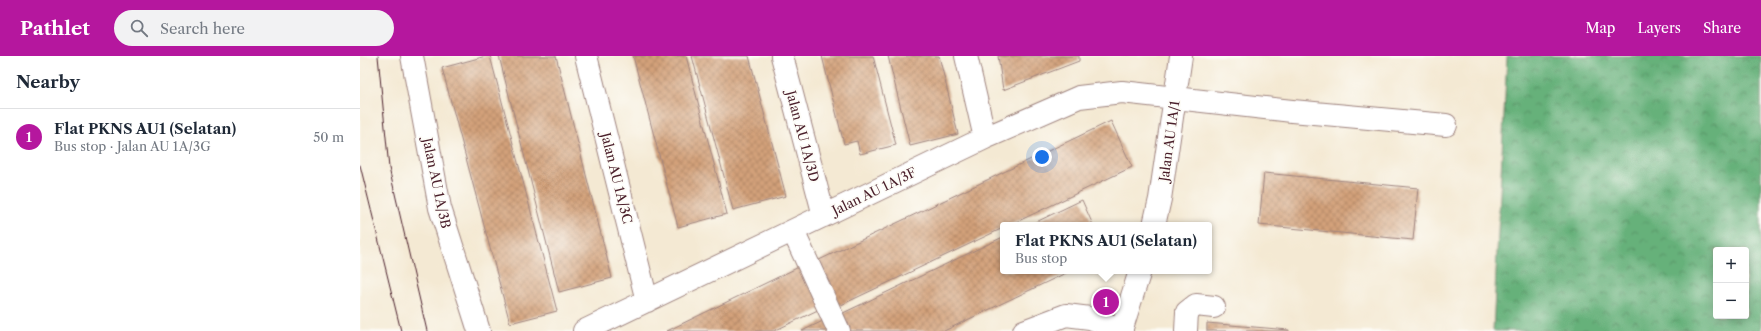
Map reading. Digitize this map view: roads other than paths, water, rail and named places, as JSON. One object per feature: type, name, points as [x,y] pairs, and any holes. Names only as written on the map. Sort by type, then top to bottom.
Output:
[{"type":"street","name":"Jalan AU 1A/3B","points":[[412,56],[440,208],[478,331]]},
{"type":"street","name":"Jalan AU 1A/3C","points":[[586,56],[647,301]]},
{"type":"street","name":"Jalan AU 1A/3D","points":[[782,56],[824,216]]},
{"type":"street","points":[[966,56],[985,138]]},
{"type":"street","name":"Jalan AU 1A/1","points":[[1155,222],[1160,199],[1181,56]]},
{"type":"street","name":"Jalan AU 1A/3F","points":[[584,331],[985,138],[1079,97],[1122,92],[1292,111],[1446,125]]},
{"type":"street","points":[[794,231],[839,331]]},
{"type":"street","points":[[1024,331],[1066,315],[1090,318],[1121,330],[1139,274]]},
{"type":"street","points":[[1186,331],[1188,312],[1196,306],[1214,307]]},
{"type":"tram line","points":[[378,56],[389,168],[427,331]]},
{"type":"tram line","points":[[360,165],[401,331]]},
{"type":"place","name":"Flat PKNS AU1 (Selatan)","points":[[1106,302]]}]
